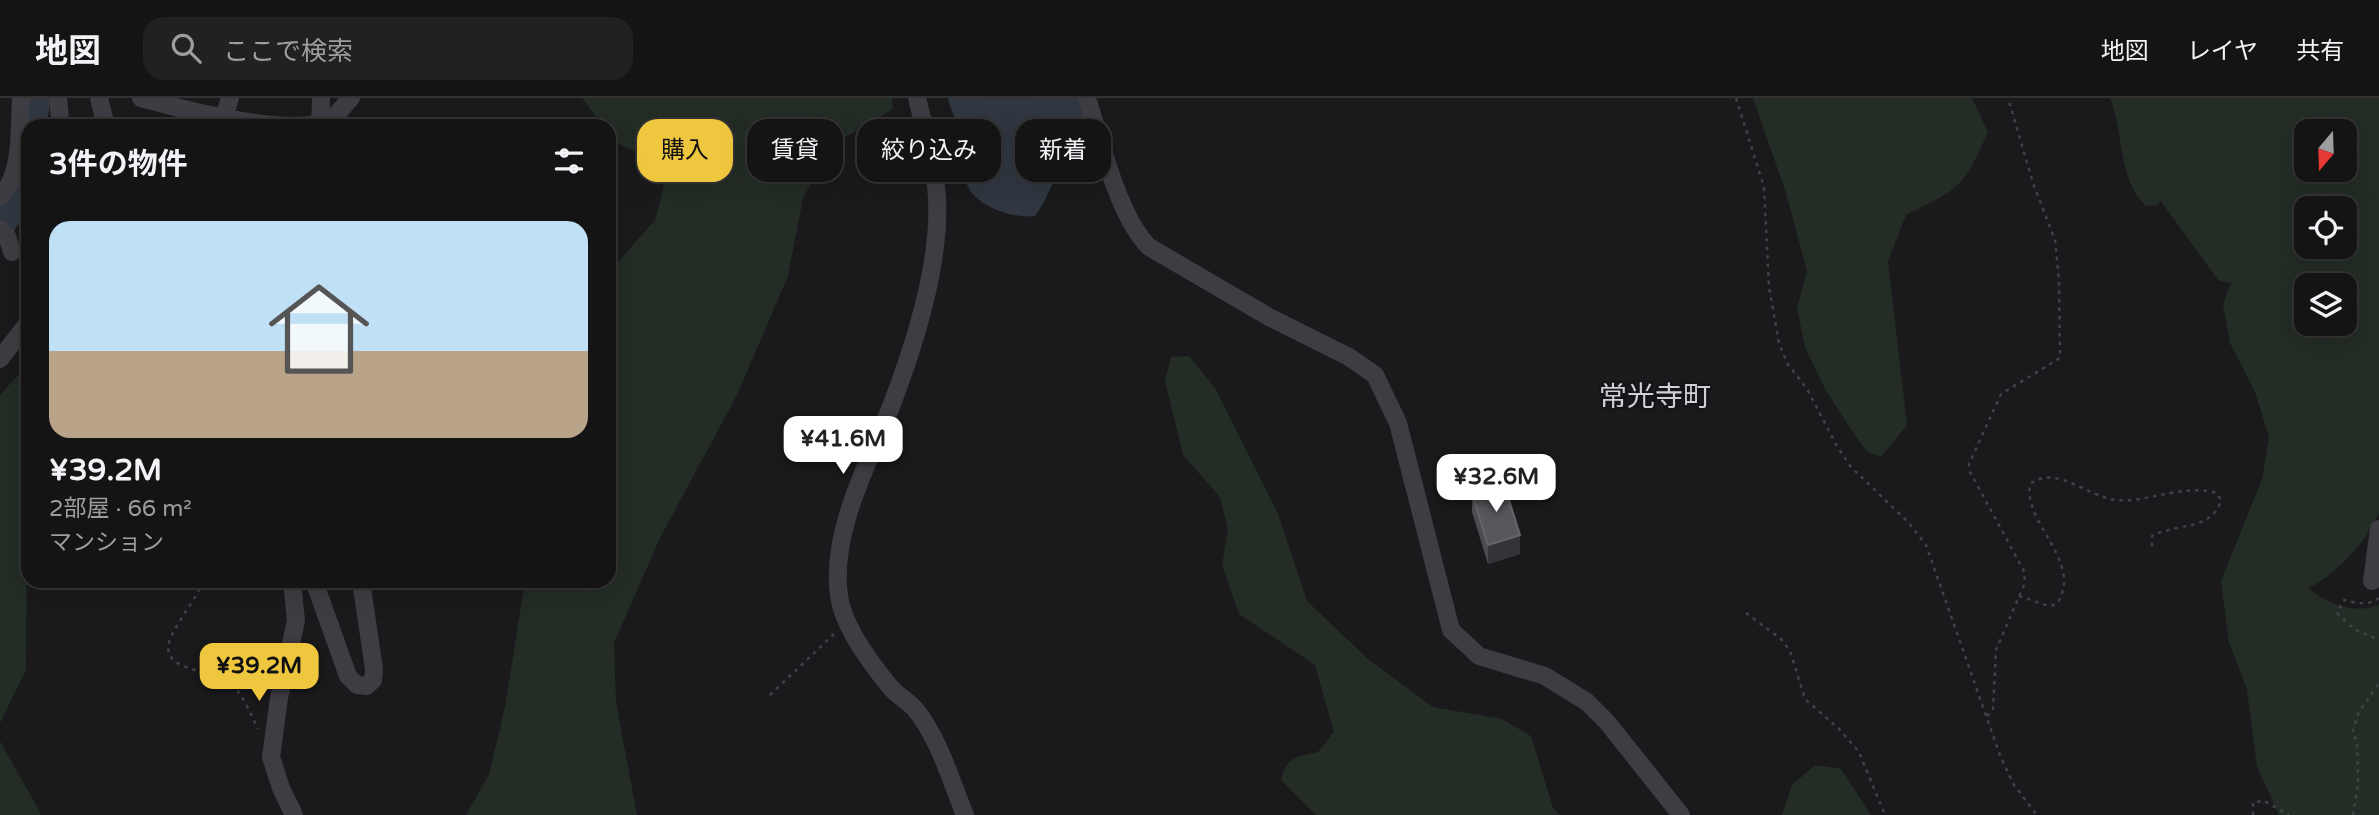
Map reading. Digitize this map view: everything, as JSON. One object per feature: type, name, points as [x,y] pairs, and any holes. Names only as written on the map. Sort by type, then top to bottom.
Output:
[{"type":"street","points":[[0,197],[8,190],[15,169],[22,98]]},
{"type":"street","points":[[58,98],[60,119]]},
{"type":"street","points":[[99,98],[104,119]]},
{"type":"street","points":[[141,98],[233,119]]},
{"type":"street","points":[[224,118],[230,98]]},
{"type":"street","points":[[320,119],[321,98]]},
{"type":"street","points":[[330,119],[351,98]]},
{"type":"street","points":[[917,98],[937,188],[933,255],[924,303],[893,400],[845,530],[837,566],[839,599],[848,620],[883,678],[915,709],[929,732],[965,815]]},
{"type":"street","points":[[1087,98],[1127,215],[1139,237],[1149,247],[1269,317],[1349,357],[1375,375],[1398,423],[1451,630],[1479,656],[1545,676],[1587,702],[1607,722],[1681,815]]},
{"type":"street","points":[[2,230],[12,252]]},
{"type":"street","points":[[0,359],[21,332]]},
{"type":"street","points":[[2372,581],[2379,529]]},
{"type":"street","points":[[293,588],[296,621],[279,698],[271,757],[281,788],[294,815]]},
{"type":"street","points":[[317,588],[348,676],[357,685],[367,686],[373,680],[374,669],[362,588]]},
{"type":"path","points":[[1736,98],[1763,187],[1769,287],[1779,343],[1787,363],[1807,389],[1837,446],[1852,467],[1926,545],[2014,785],[2036,815]]},
{"type":"path","points":[[1987,716],[1993,710],[1996,650],[2020,596],[2025,573],[1970,472],[1969,464],[2001,394],[2060,358],[2059,280],[2054,240],[2033,183],[2008,98]]},
{"type":"path","points":[[2020,596],[2049,606],[2057,604],[2064,587],[2058,554],[2032,509],[2028,495],[2030,484],[2038,478],[2053,477],[2115,500],[2187,491],[2217,493],[2221,500],[2218,510],[2208,519],[2152,536],[2152,550]]},
{"type":"path","points":[[199,588],[169,642],[170,655],[182,667],[226,680],[244,700],[271,757]]},
{"type":"path","points":[[2379,598],[2374,602],[2357,603],[2344,600],[2337,613],[2354,629],[2379,640]]},
{"type":"path","points":[[1746,613],[1781,639],[1790,651],[1805,699],[1839,729],[1859,752],[1885,815]]},
{"type":"path","points":[[770,695],[848,620]]},
{"type":"path","points":[[2353,815],[2358,785],[2357,740],[2352,733],[2359,712],[2379,683]]},
{"type":"path","points":[[2253,815],[2253,802],[2264,801],[2289,815]]},
{"type":"shaded area","points":[[582,98],[892,98],[893,109],[876,119],[857,119],[857,130],[843,139],[843,119],[747,119],[747,182],[812,182],[803,198],[788,276],[737,395],[660,538],[614,643],[616,702],[637,815],[466,815],[489,775],[505,707],[524,588],[616,588],[616,264],[655,220],[664,186],[662,182],[733,182],[733,119],[637,119],[637,153],[616,141],[616,119],[598,119]]},
{"type":"shaded area","points":[[948,98],[1081,98],[1086,119],[1015,119],[1015,182],[1053,182],[1035,216],[1026,216],[1005,213],[985,204],[970,190],[966,182],[1001,182],[1001,119],[956,119]]},
{"type":"shaded area","points":[[1753,98],[1972,98],[1988,132],[1966,176],[1950,192],[1906,215],[1888,261],[1907,425],[1881,457],[1867,451],[1856,437],[1825,389],[1805,347],[1797,309],[1807,271],[1786,193]]},
{"type":"shaded area","points":[[2110,98],[2379,98],[2379,513],[2367,535],[2350,556],[2329,575],[2308,588],[2323,599],[2342,606],[2361,609],[2379,604],[2379,815],[2279,815],[2257,767],[2247,689],[2229,643],[2221,581],[2262,479],[2269,437],[2255,392],[2230,343],[2223,304],[2231,283],[2218,280],[2160,200],[2158,205],[2146,206],[2137,196],[2126,170]]},
{"type":"shaded area","points":[[1189,356],[1215,388],[1278,514],[1307,601],[1368,659],[1433,707],[1502,719],[1531,736],[1553,808],[1560,815],[1316,815],[1281,780],[1289,763],[1318,752],[1334,732],[1315,665],[1239,614],[1222,565],[1228,529],[1220,497],[1183,455],[1165,381],[1171,357]]},
{"type":"shaded area","points":[[21,372],[21,588],[27,588],[26,670],[0,723],[0,395]]},
{"type":"shaded area","points":[[0,741],[41,814],[40,815],[0,815]]},
{"type":"shaded area","points":[[1815,765],[1841,769],[1871,815],[1782,815],[1792,785]]},
{"type":"building","points":[[1504,484],[1520,535],[1488,545],[1472,494]]},
{"type":"waterway","points":[[32,119],[36,98]]},
{"type":"waterway","points":[[0,225],[21,193]]},
{"type":"district","name":"常光寺町","points":[[1655,397]]}]
